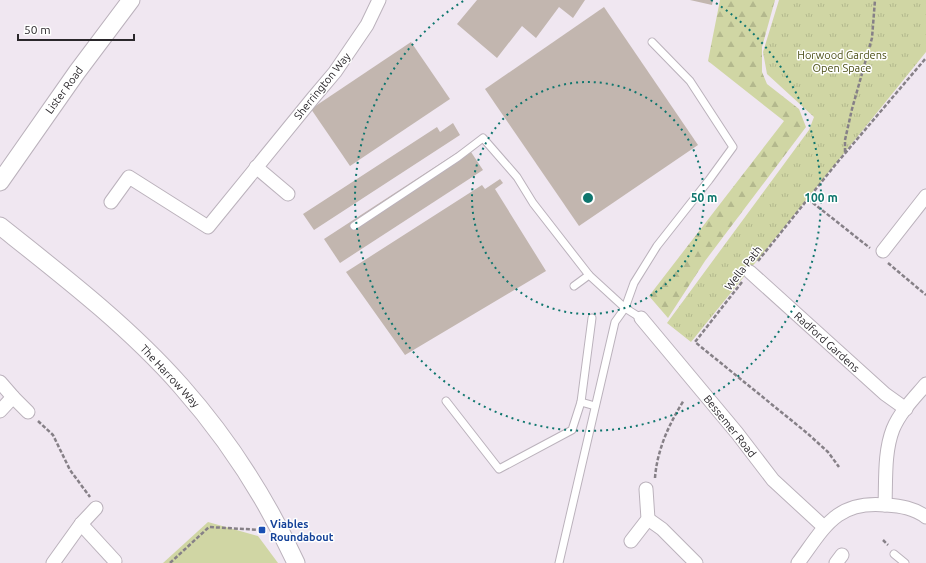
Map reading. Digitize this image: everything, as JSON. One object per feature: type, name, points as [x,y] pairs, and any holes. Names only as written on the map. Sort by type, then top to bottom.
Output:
[{"type":"street","name":"Lister Road","points":[[0,182],[77,72],[131,0]]},
{"type":"street","name":"Sherrington Way","points":[[111,202],[129,177],[208,227],[335,72],[367,25],[379,0]]},
{"type":"street","points":[[256,167],[288,194]]},
{"type":"street","points":[[881,254],[926,196]]},
{"type":"street","name":"The Harrow Way","points":[[0,226],[98,305],[182,386],[242,466],[296,563]]},
{"type":"street","name":"Radford Gardens","points":[[750,272],[885,394],[906,409]]},
{"type":"street","name":"Bessemer Road","points":[[641,318],[674,360],[737,433],[773,480],[824,527]]},
{"type":"street","points":[[0,382],[13,398],[28,412]]},
{"type":"street","points":[[885,505],[888,447],[894,428],[906,409],[926,384]]},
{"type":"street","points":[[0,411],[13,398]]},
{"type":"street","points":[[631,541],[648,519],[650,484]]},
{"type":"street","points":[[798,563],[824,527],[836,515],[859,505],[873,503],[899,506],[913,509],[926,517]]},
{"type":"street","points":[[54,563],[81,524],[96,508]]},
{"type":"street","points":[[648,519],[662,529],[696,563]]},
{"type":"street","points":[[81,524],[115,561]]},
{"type":"lane","points":[[559,563],[615,322],[625,308],[634,283],[658,246],[733,147],[690,81],[652,42]]},
{"type":"lane","points":[[354,226],[458,157],[483,138],[518,177],[534,203],[588,275],[625,308],[641,318]]},
{"type":"lane","points":[[574,286],[588,275]]},
{"type":"lane","points":[[446,401],[499,469],[572,430],[581,402],[592,318]]},
{"type":"lane","points":[[581,402],[595,406]]},
{"type":"lane","points":[[894,554],[905,563]]},
{"type":"path","points":[[846,152],[845,140],[852,109],[872,38],[875,0]]},
{"type":"path","name":"Wella Path","points":[[839,467],[828,452],[807,433],[695,342],[846,152],[926,58]]},
{"type":"path","points":[[808,199],[881,254],[926,295]]},
{"type":"path","points":[[650,484],[673,418],[684,400]]},
{"type":"path","points":[[28,412],[53,435],[70,470],[96,508]]},
{"type":"path","points":[[170,563],[209,526],[262,530]]},
{"type":"path","points":[[883,540],[887,544]]},
{"type":"green space","points":[[720,0],[775,0],[762,47],[762,72],[767,84],[799,109],[806,127],[705,261],[668,318],[649,296],[784,121],[708,61]]},
{"type":"green space","name":"Horwood Gardens Open Space","points":[[779,0],[926,0],[926,52],[691,342],[667,323],[809,130],[814,117],[767,74],[763,52]]},
{"type":"green space","points":[[208,522],[258,536],[278,563],[163,563]]},
{"type":"building","points":[[477,0],[585,0],[573,18],[559,7],[536,38],[522,26],[497,58],[457,24]]},
{"type":"building","points":[[690,0],[713,0],[712,5]]},
{"type":"building","points":[[604,7],[698,145],[579,226],[485,89]]},
{"type":"building","points":[[411,42],[450,99],[350,166],[311,109]]},
{"type":"building","points":[[453,123],[460,135],[314,230],[303,214],[437,127],[440,132]]},
{"type":"building","points":[[467,146],[483,170],[340,263],[324,239]]},
{"type":"building","points":[[500,179],[503,183],[495,189],[546,271],[405,355],[346,272],[482,185],[485,189]]},
{"type":"place","name":"Viables Roundabout","points":[[262,530]]}]
